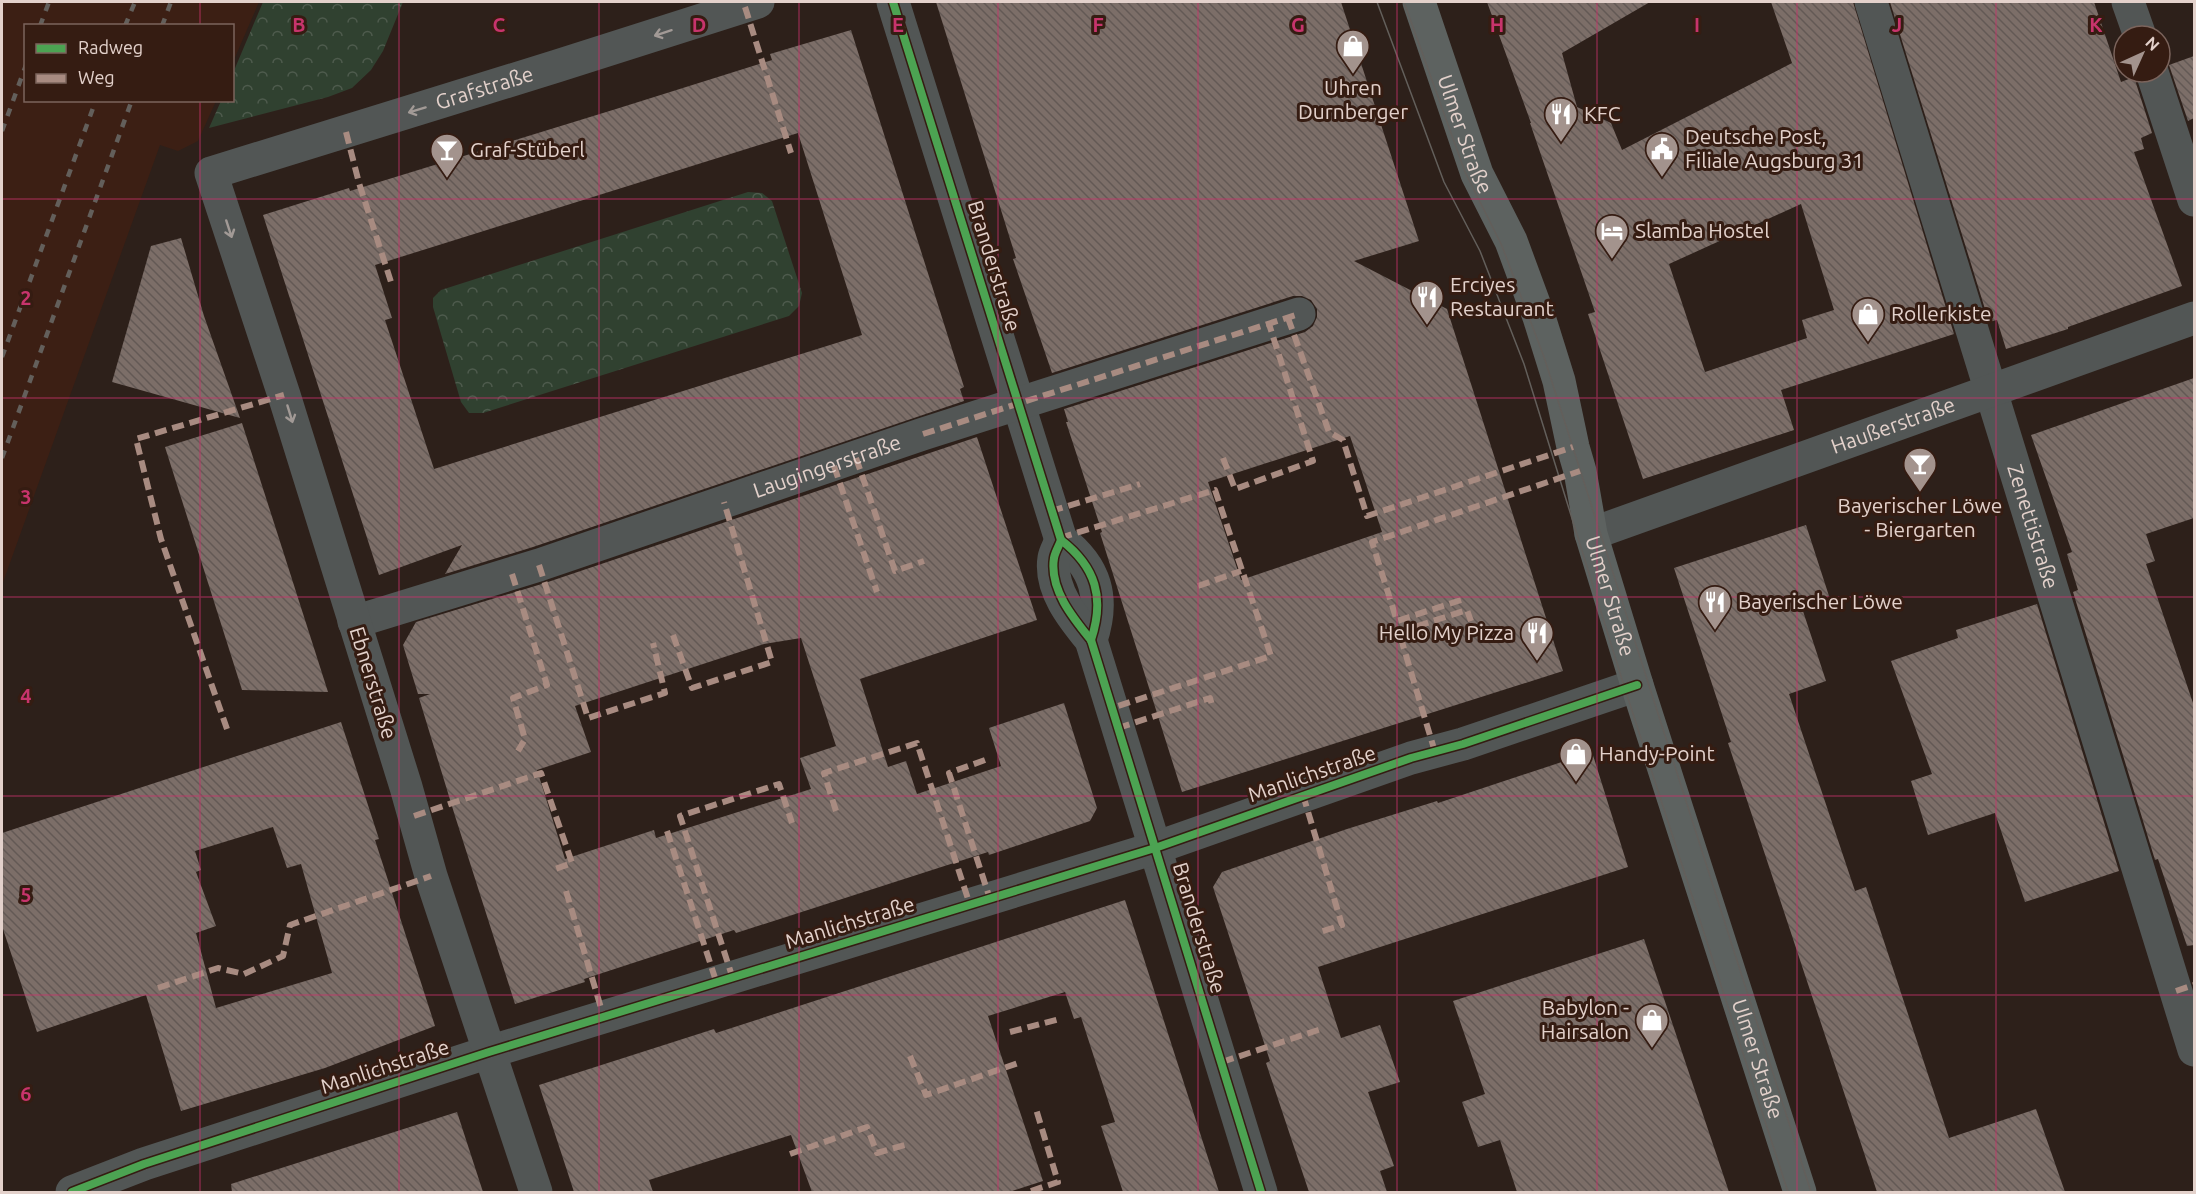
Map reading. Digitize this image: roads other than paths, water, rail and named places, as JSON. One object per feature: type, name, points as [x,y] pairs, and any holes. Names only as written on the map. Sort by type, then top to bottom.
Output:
[{"type":"street","name":"Grafstraße","points":[[211,173],[758,2]]},
{"type":"street","name":"Branderstraße","points":[[893,2],[1061,540],[1076,552],[1088,568],[1098,597],[1097,621],[1091,640],[1261,1192]]},
{"type":"street","name":"Ulmer Straße","points":[[1419,2],[1477,174],[1511,241],[1539,317],[1559,381],[1573,447],[1581,471],[1591,534],[1637,686],[1800,1192]]},
{"type":"street","name":"Zenettistraße","points":[[1871,2],[2194,1050]]},
{"type":"street","points":[[2128,2],[2136,24]]},
{"type":"street","points":[[2156,84],[2194,200]]},
{"type":"street","name":"Ebnerstraße","points":[[211,173],[287,406],[431,876],[536,1192]]},
{"type":"street","name":"Laugingerstraße","points":[[354,622],[539,566],[923,434],[1299,314]]},
{"type":"street","name":"Haußerstraße","points":[[1591,534],[2194,318]]},
{"type":"street","name":"Manlichstraße","points":[[72,1192],[144,1164],[489,1052],[1155,848],[1401,762],[1463,744],[1637,686]]},
{"type":"tram line","points":[[1377,2],[1444,182],[1480,251],[1524,364],[1625,689],[1788,1192]]},
{"type":"tram line","points":[[1404,2],[1465,172],[1502,246],[1544,357],[1811,1192]]},
{"type":"railway","points":[[41,24],[49,2]]},
{"type":"railway","points":[[126,24],[135,2]]},
{"type":"railway","points":[[163,24],[171,2]]},
{"type":"railway","points":[[2,131],[24,70]]},
{"type":"railway","points":[[2,357],[95,102]]},
{"type":"railway","points":[[2,458],[131,102]]},
{"type":"place","name":"Uhren Durnberger","points":[[1353,75]]},
{"type":"place","name":"KFC","points":[[1561,143]]},
{"type":"place","name":"Deutsche Post, Filiale Augsburg 31","points":[[1662,178]]},
{"type":"place","name":"Graf-Stüberl","points":[[447,179]]},
{"type":"place","name":"Slamba Hostel","points":[[1612,260]]},
{"type":"place","name":"Erciyes Restaurant","points":[[1427,326]]},
{"type":"place","name":"Rollerkiste","points":[[1868,343]]},
{"type":"place","name":"Bayerischer Löwe - Biergarten","points":[[1920,493]]},
{"type":"place","name":"Bayerischer Löwe","points":[[1715,631]]},
{"type":"place","name":"Hello My Pizza","points":[[1537,662]]},
{"type":"place","name":"Handy-Point","points":[[1576,783]]},
{"type":"place","name":"Babylon - Hairsalon","points":[[1652,1049]]}]
